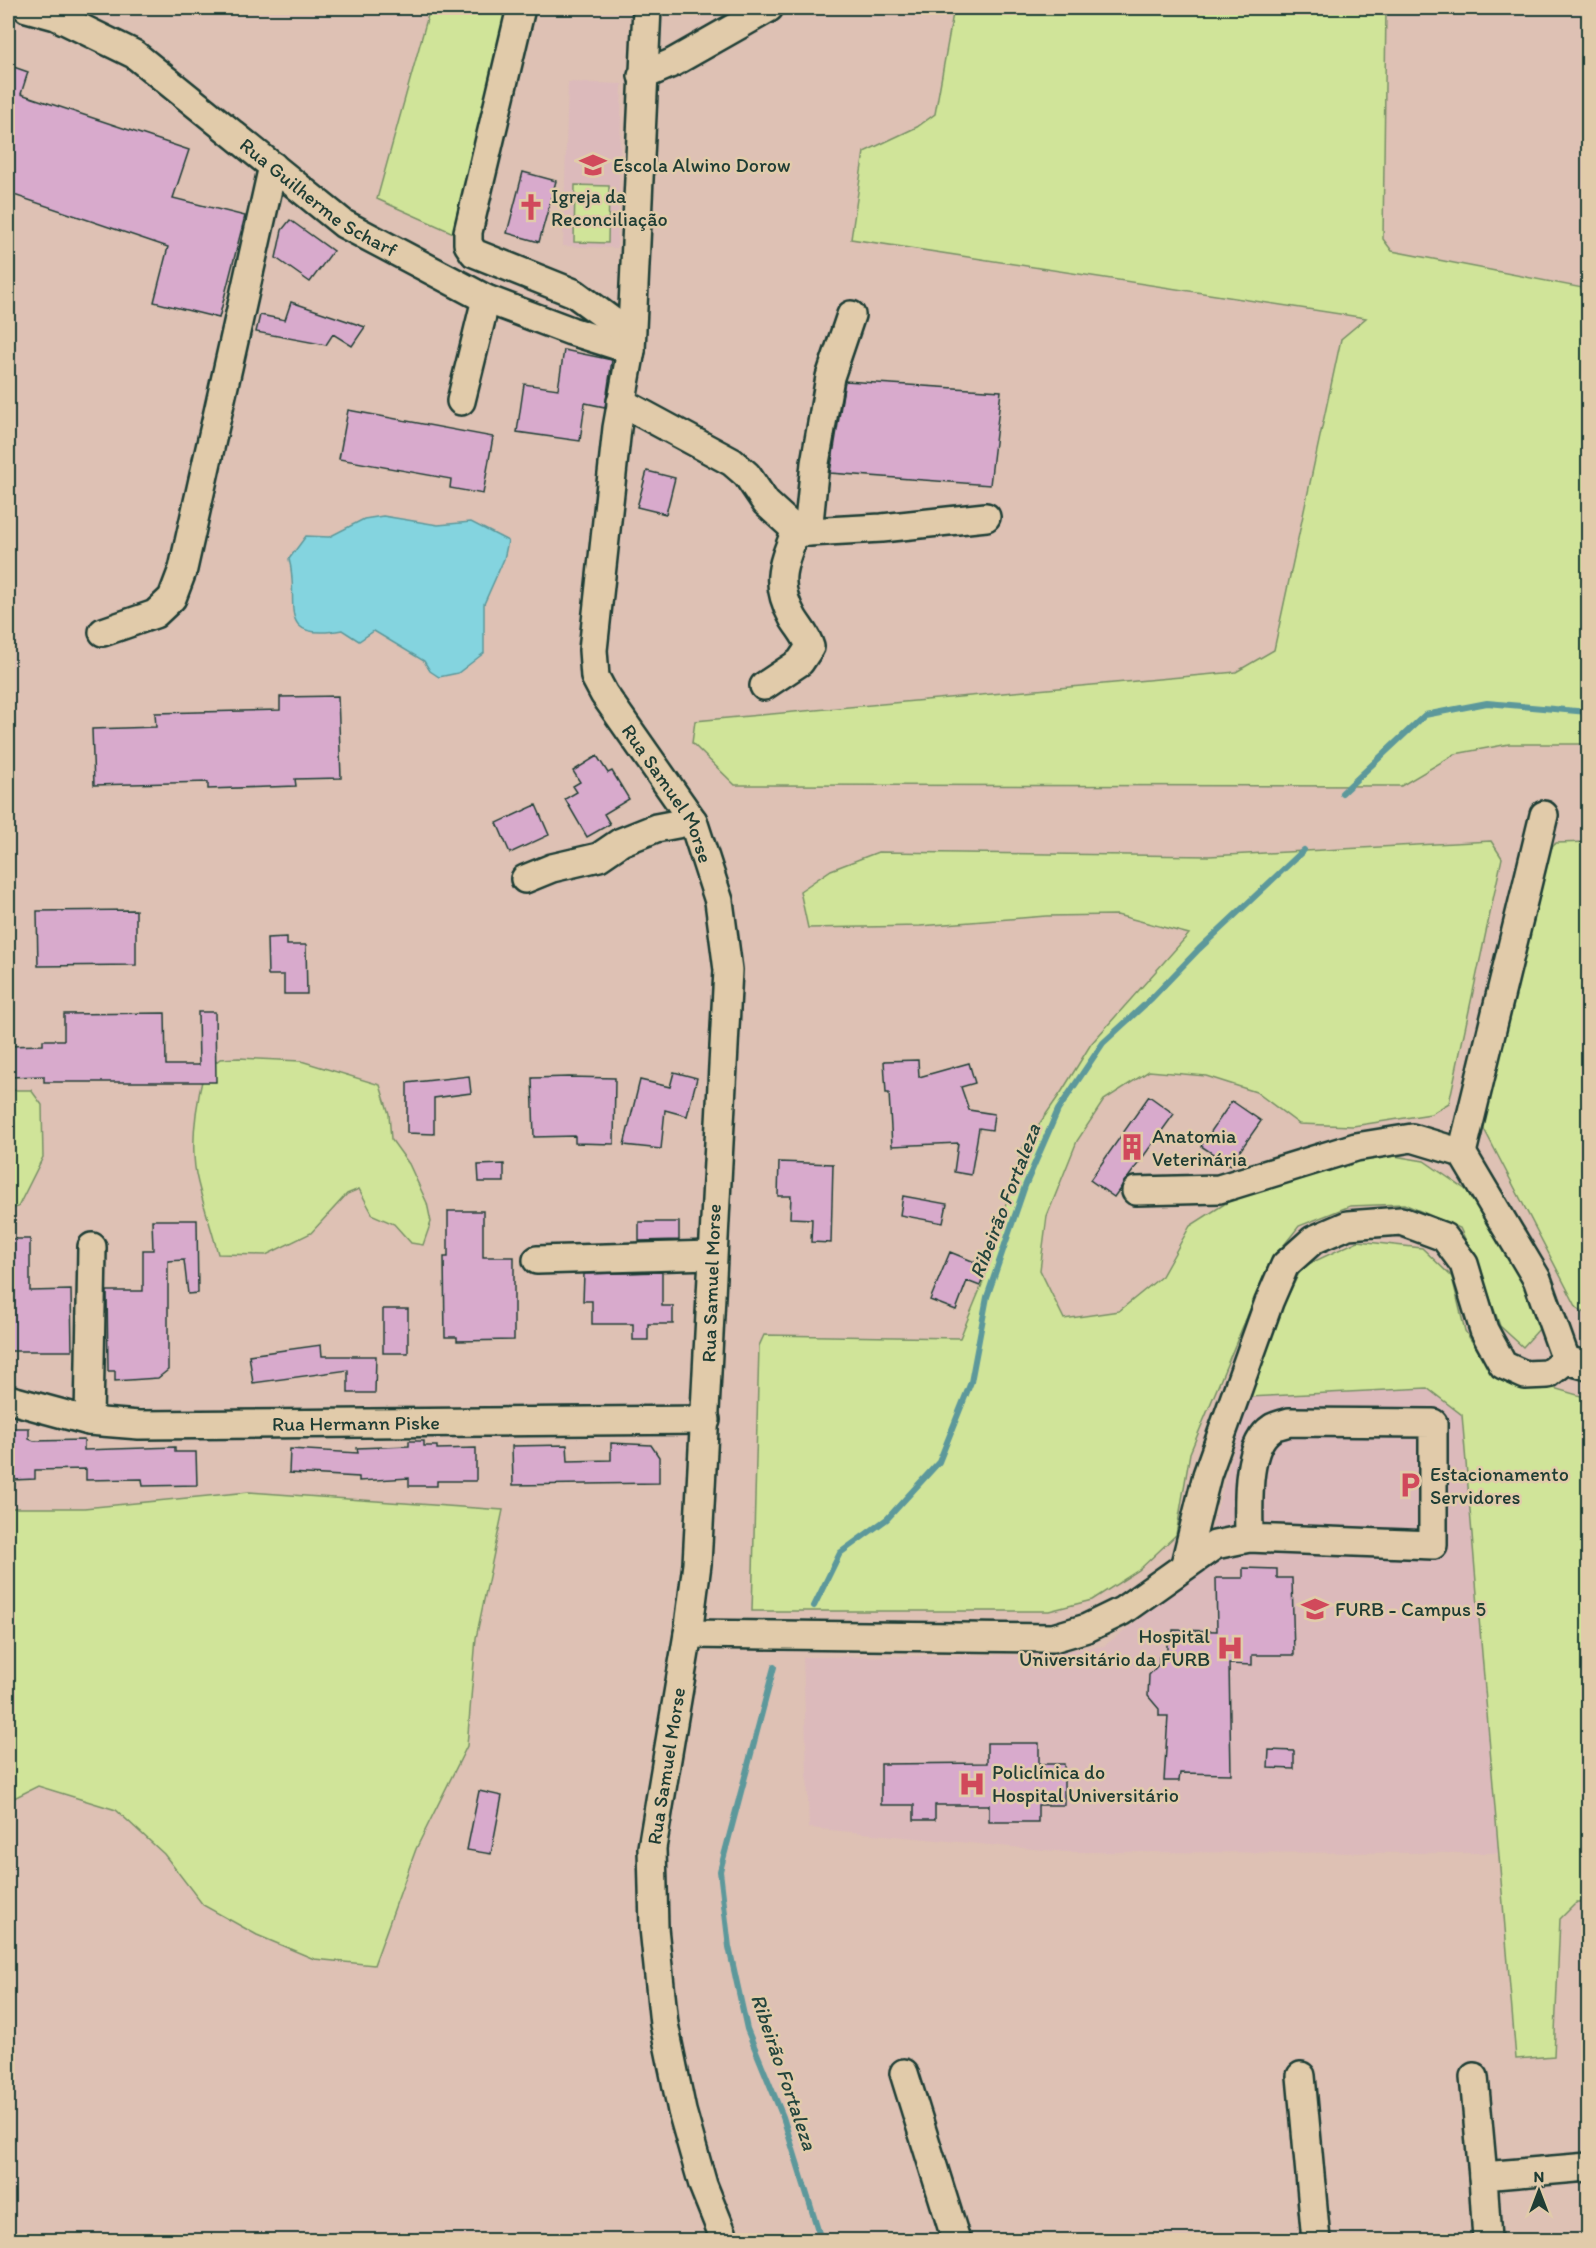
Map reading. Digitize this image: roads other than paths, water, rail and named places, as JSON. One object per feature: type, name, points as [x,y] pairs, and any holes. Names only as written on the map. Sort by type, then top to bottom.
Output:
[{"type":"street","name":"Rua Guilherme Scharf","points":[[27,8],[56,16],[134,54],[344,224],[486,299],[571,332],[631,342]]},
{"type":"street","points":[[521,8],[468,232],[468,244],[474,253],[574,293],[631,342]]},
{"type":"street","name":"Rua Samuel Morse","points":[[647,8],[631,342],[621,402],[593,650],[595,677],[604,694],[693,821],[719,901],[728,970],[697,1564],[688,1634],[652,1848],[654,1928],[664,2024],[682,2111],[703,2186],[725,2241]]},
{"type":"street","points":[[642,76],[672,63],[769,8]]},
{"type":"street","points":[[103,632],[155,614],[172,598],[183,569],[273,166]]},
{"type":"street","points":[[461,401],[486,299]]},
{"type":"street","points":[[764,686],[800,663],[810,647],[782,598],[780,584],[783,561],[802,530],[830,377],[851,315]]},
{"type":"street","points":[[621,402],[732,462],[747,475],[766,503],[789,524],[802,530],[882,528],[986,517]]},
{"type":"street","points":[[1462,1153],[1544,815]]},
{"type":"street","points":[[525,879],[552,868],[599,857],[621,842],[656,828],[693,821]]},
{"type":"street","points":[[1137,1191],[1219,1189],[1356,1147],[1412,1138],[1462,1153],[1537,1279],[1577,1363],[1548,1374],[1525,1375],[1503,1365],[1484,1330],[1464,1264],[1444,1237],[1401,1221],[1348,1225],[1313,1240],[1286,1265],[1269,1302],[1207,1475],[1185,1564]]},
{"type":"street","points":[[89,1420],[92,1247]]},
{"type":"street","points":[[537,1260],[712,1255]]},
{"type":"street","name":"Rua Hermann Piske","points":[[8,1399],[89,1420],[151,1425],[706,1420]]},
{"type":"street","points":[[688,1634],[1053,1638],[1087,1628],[1122,1611],[1185,1564],[1215,1545],[1249,1538],[1433,1545],[1433,1423],[1289,1422],[1271,1428],[1258,1444],[1253,1461],[1249,1538]]},
{"type":"street","points":[[904,2073],[956,2241]]},
{"type":"street","points":[[1301,2076],[1316,2241]]},
{"type":"street","points":[[1474,2077],[1484,2175],[1487,2241]]},
{"type":"street","points":[[1484,2175],[1588,2167]]},
{"type":"water","points":[[383,516],[438,525],[471,522],[508,541],[504,559],[484,604],[484,653],[458,673],[439,677],[430,671],[424,661],[374,631],[359,641],[342,630],[320,632],[306,630],[298,624],[294,615],[289,559],[306,536],[329,537],[364,519]]},
{"type":"waterway","name":"Ribeirão Fortaleza","points":[[1342,793],[1425,715],[1487,703],[1588,712]]},
{"type":"waterway","name":"Ribeirão Fortaleza","points":[[814,1606],[840,1553],[887,1519],[939,1462],[971,1382],[987,1297],[1025,1186],[1058,1110],[1103,1043],[1304,850]]},
{"type":"waterway","name":"Ribeirão Fortaleza","points":[[774,1667],[720,1871],[729,1947],[747,2029],[783,2117],[821,2240]]},
{"type":"place","name":"Escola Alwino Dorow","points":[[593,165]]},
{"type":"place","name":"Igreja da Reconciliação","points":[[531,207]]},
{"type":"place","name":"Anatomia Veterinária","points":[[1132,1147]]},
{"type":"place","name":"Estacionamento Servidores","points":[[1410,1485]]},
{"type":"place","name":"FURB - Campus 5","points":[[1315,1609]]},
{"type":"place","name":"Hospital Universitário da FURB","points":[[1230,1648]]},
{"type":"place","name":"Policlínica do Hospital Universitário","points":[[972,1784]]}]
